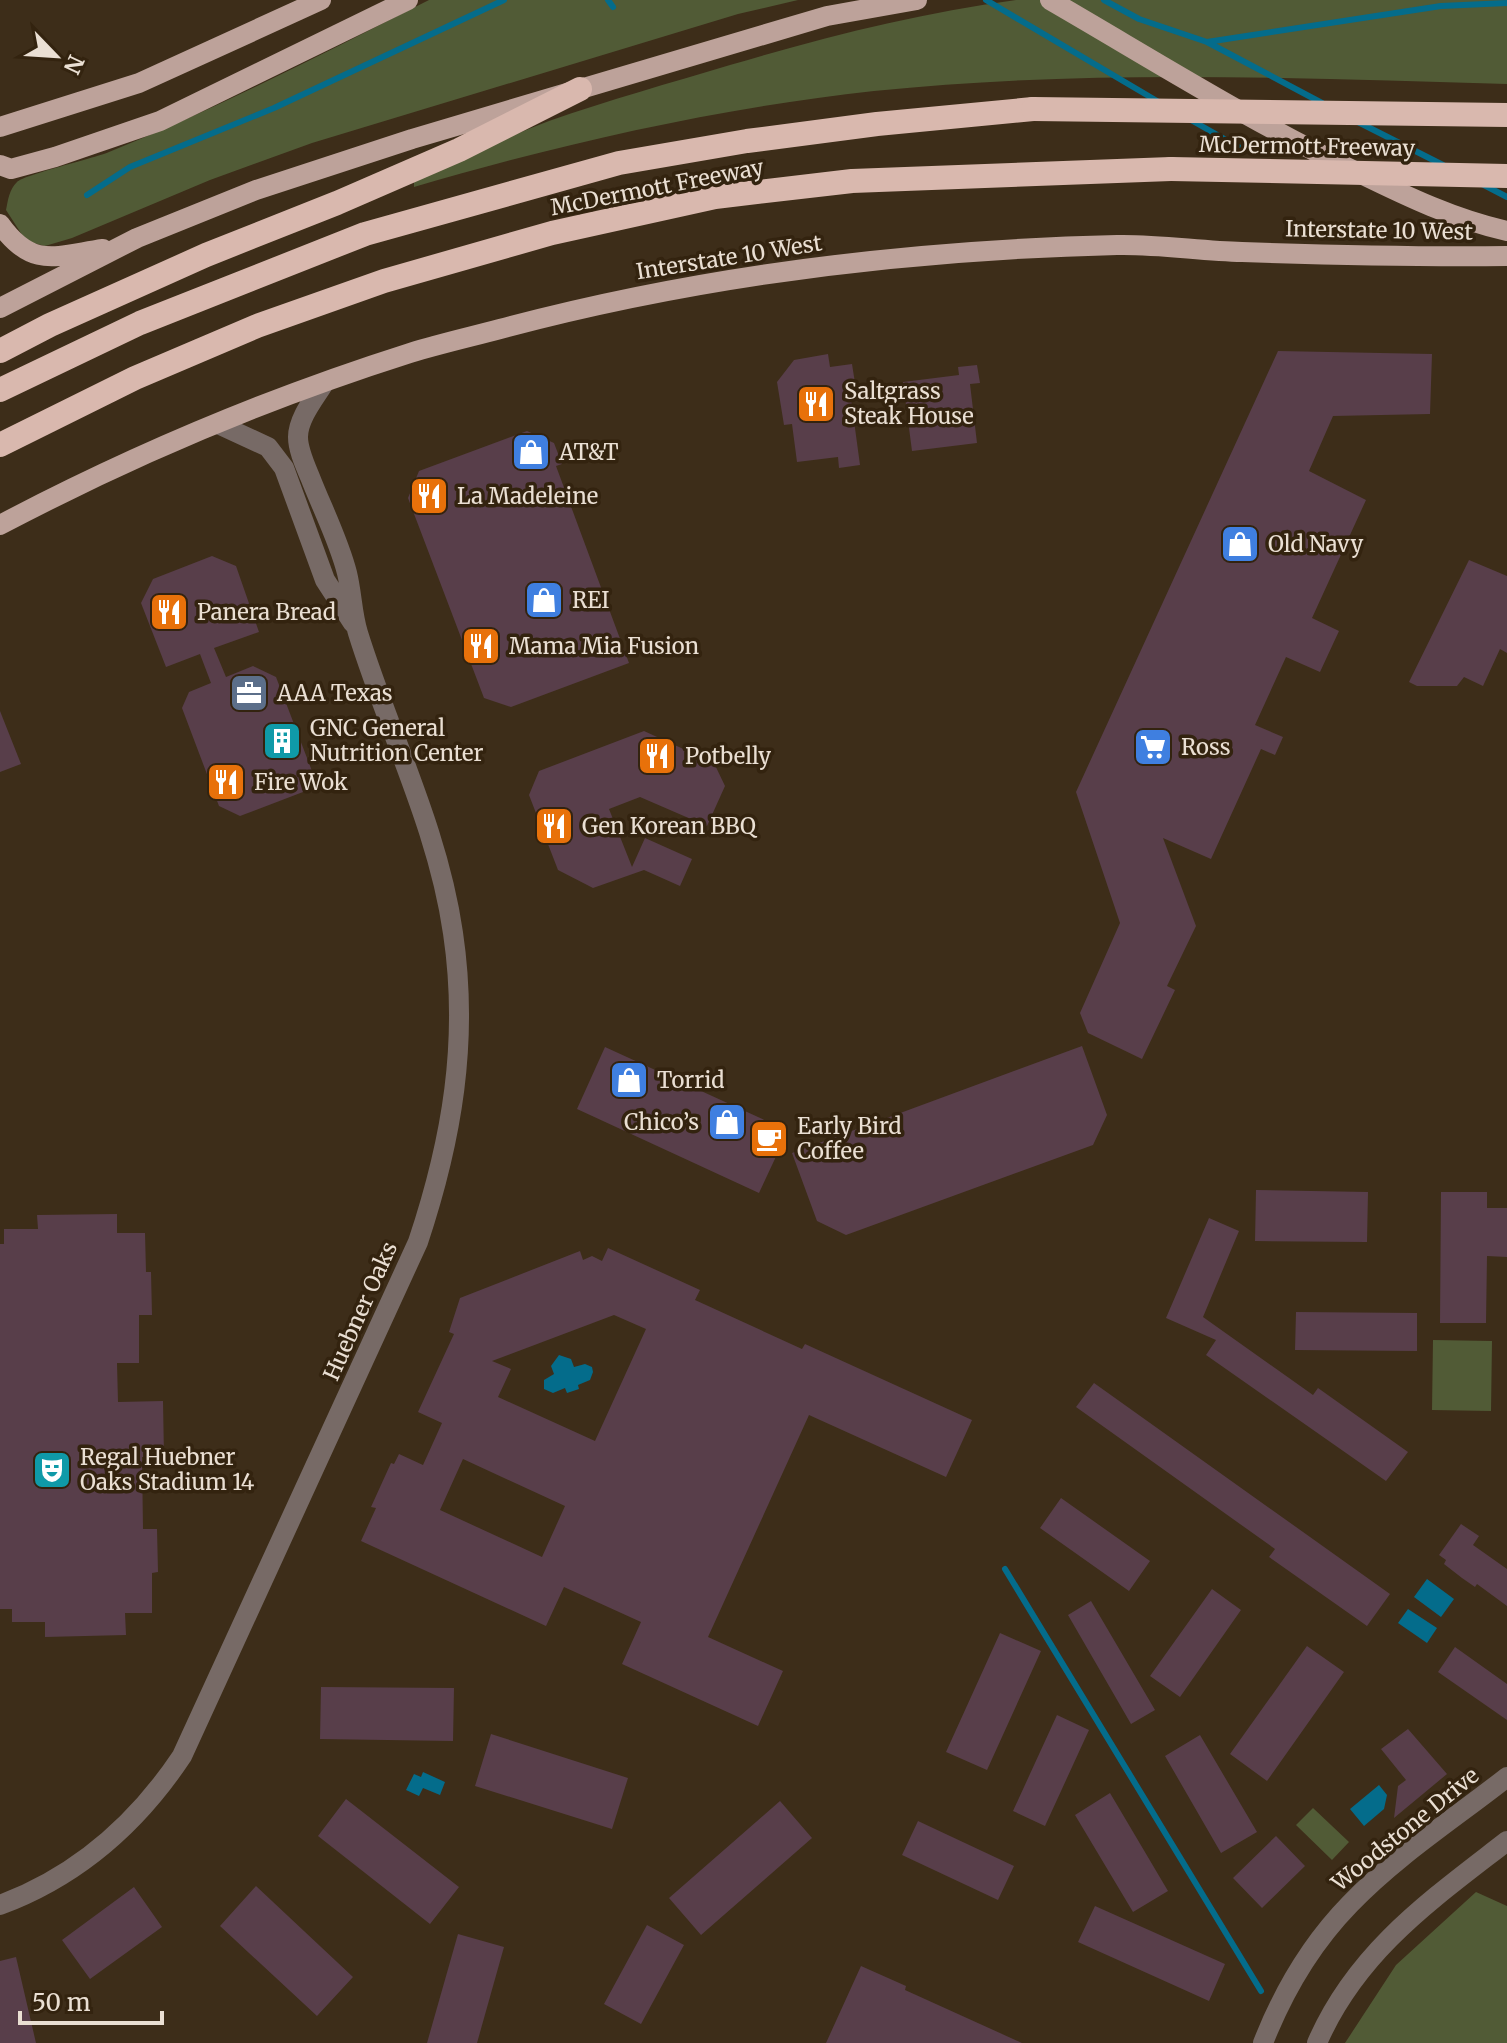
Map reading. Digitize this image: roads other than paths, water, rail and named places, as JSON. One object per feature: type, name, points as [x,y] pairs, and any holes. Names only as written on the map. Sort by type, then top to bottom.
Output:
[{"type":"highway","points":[[0,351],[50,325],[206,255],[459,150],[580,89]]},
{"type":"highway","name":"McDermott Freeway","points":[[0,390],[140,323],[365,234],[604,167],[747,141],[863,125],[1033,109],[1507,115]]},
{"type":"highway","name":"McDermott Freeway","points":[[0,445],[135,378],[257,326],[384,281],[552,233],[715,197],[852,181],[1171,169],[1507,176]]},
{"type":"main road","points":[[0,127],[139,83],[321,0]]},
{"type":"main road","points":[[0,165],[11,169],[55,157],[160,121],[408,0]]},
{"type":"main road","points":[[0,308],[119,247],[256,190],[412,139],[827,16],[917,0]]},
{"type":"main road","points":[[1050,0],[1298,144],[1467,222],[1507,231]]},
{"type":"main road","points":[[0,224],[26,252],[49,257],[119,247]]},
{"type":"main road","name":"Interstate 10 West","points":[[0,525],[141,455],[324,383],[412,352],[610,301],[868,259],[1011,249],[1123,245],[1240,252],[1507,256]]},
{"type":"street","name":"Huebner Oaks","points":[[0,1905],[55,1881],[85,1862],[139,1814],[182,1756],[418,1242],[438,1182],[451,1121],[459,1058],[458,985],[453,932],[440,871],[357,630],[347,572],[303,460],[298,437],[302,419],[324,383]]},
{"type":"street","name":"Huebner Oaks","points":[[218,424],[268,447],[284,468],[325,580],[357,630]]},
{"type":"street","name":"Woodstone Drive","points":[[1263,2043],[1275,2012],[1296,1974],[1348,1905],[1507,1777]]},
{"type":"street","points":[[1317,2043],[1344,1992],[1373,1954],[1421,1908],[1507,1841]]},
{"type":"water","points":[[559,1355],[571,1359],[574,1367],[585,1364],[592,1367],[590,1380],[578,1385],[579,1389],[567,1393],[565,1388],[553,1393],[544,1389],[544,1380],[554,1374],[551,1366]]},
{"type":"water","points":[[1427,1579],[1454,1599],[1441,1617],[1414,1597]]},
{"type":"water","points":[[1408,1609],[1437,1628],[1427,1643],[1398,1623]]},
{"type":"water","points":[[423,1772],[445,1782],[440,1795],[423,1788],[419,1796],[406,1790],[414,1774],[421,1777]]},
{"type":"water","points":[[1379,1785],[1387,1795],[1384,1809],[1364,1826],[1350,1809]]},
{"type":"waterway","points":[[87,195],[130,167],[274,108],[504,0]]},
{"type":"waterway","points":[[608,0],[613,7]]},
{"type":"waterway","points":[[986,0],[1157,101]]},
{"type":"waterway","points":[[1104,0],[1139,19],[1207,42],[1322,103]]},
{"type":"waterway","points":[[1207,42],[1441,6],[1507,3]]},
{"type":"waterway","points":[[1191,120],[1244,150]]},
{"type":"waterway","points":[[1356,121],[1443,165]]},
{"type":"waterway","points":[[1482,184],[1507,197]]},
{"type":"waterway","points":[[1005,1569],[1261,1991]]},
{"type":"place","name":"Saltgrass Steak House","points":[[816,404]]},
{"type":"place","name":"AT&T","points":[[531,452]]},
{"type":"place","name":"La Madeleine","points":[[429,496]]},
{"type":"place","name":"Old Navy","points":[[1240,544]]},
{"type":"place","name":"REI","points":[[544,600]]},
{"type":"place","name":"Panera Bread","points":[[169,612]]},
{"type":"place","name":"Mama Mia Fusion","points":[[481,646]]},
{"type":"place","name":"AAA Texas","points":[[249,693]]},
{"type":"place","name":"GNC General Nutrition Center","points":[[282,741]]},
{"type":"place","name":"Ross","points":[[1153,747]]},
{"type":"place","name":"Potbelly","points":[[657,756]]},
{"type":"place","name":"Fire Wok","points":[[226,782]]},
{"type":"place","name":"Gen Korean BBQ","points":[[554,826]]},
{"type":"place","name":"Torrid","points":[[629,1080]]},
{"type":"place","name":"Chico’s","points":[[727,1122]]},
{"type":"place","name":"Early Bird Coffee","points":[[769,1139]]},
{"type":"place","name":"Regal Huebner Oaks Stadium 14","points":[[52,1470]]}]
